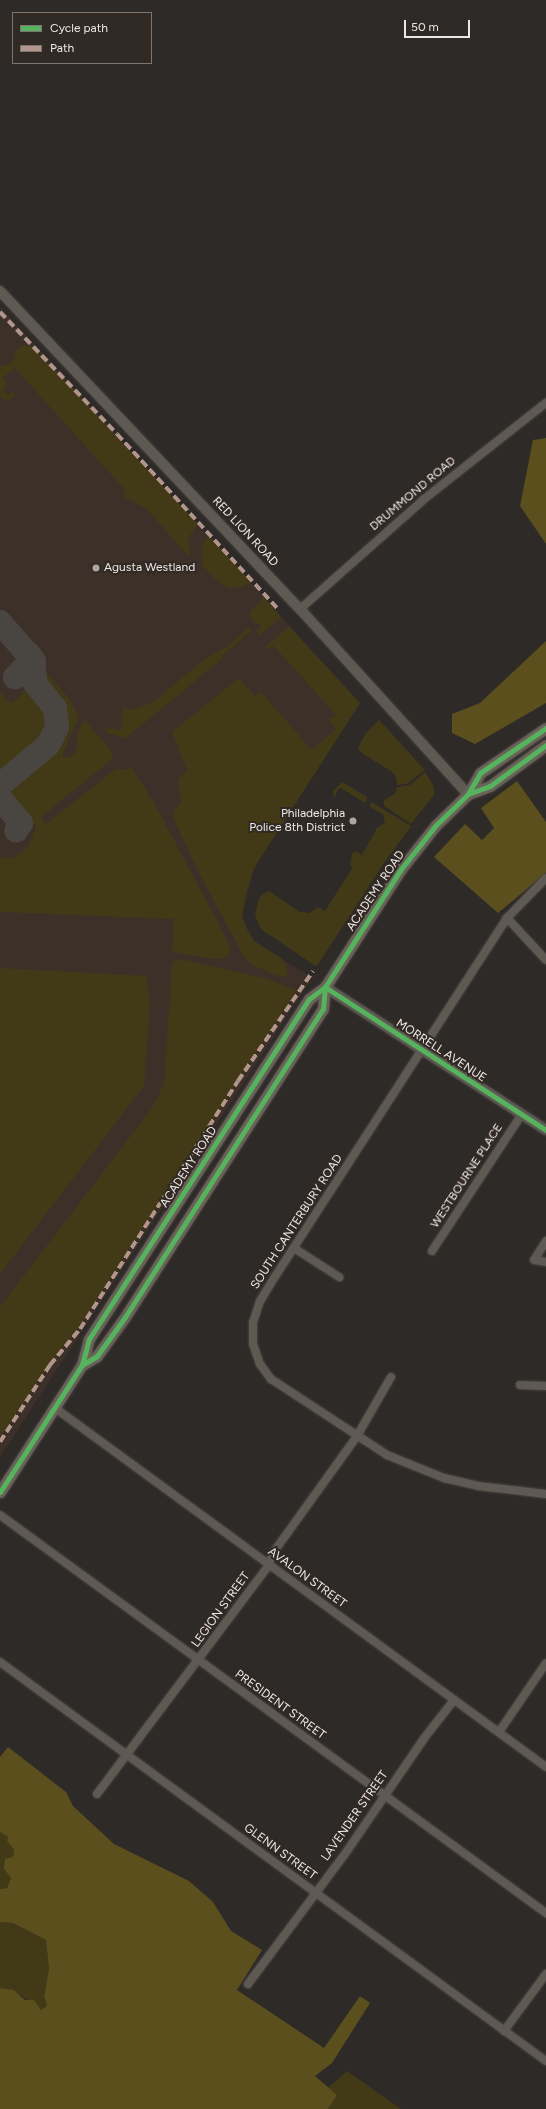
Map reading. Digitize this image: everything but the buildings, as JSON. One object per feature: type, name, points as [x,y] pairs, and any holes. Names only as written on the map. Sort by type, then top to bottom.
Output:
[{"type":"main road","name":"ACADEMY ROAD","points":[[0,1492],[82,1365],[93,1333],[309,999],[325,987],[404,866],[436,825],[468,794],[480,773],[546,728]]},
{"type":"main road","name":"ACADEMY ROAD","points":[[468,794],[490,786],[546,745]]},
{"type":"main road","name":"ACADEMY ROAD","points":[[82,1365],[97,1356],[140,1294],[323,1009],[325,987]]},
{"type":"street","name":"RED LION ROAD","points":[[0,291],[300,609],[468,794]]},
{"type":"street","name":"DRUMMOND ROAD","points":[[300,609],[417,505],[546,403]]},
{"type":"street","name":"SOUTH CANTERBURY ROAD","points":[[546,878],[507,918],[260,1301],[253,1323],[253,1344],[260,1364],[271,1379],[387,1455],[444,1478],[478,1486],[546,1494]]},
{"type":"street","points":[[507,918],[546,960]]},
{"type":"street","name":"MORRELL AVENUE","points":[[325,987],[420,1051],[546,1130]]},
{"type":"street","name":"WESTBOURNE PLACE","points":[[432,1251],[522,1114]]},
{"type":"street","points":[[546,1241],[534,1260],[546,1262]]},
{"type":"street","points":[[294,1248],[339,1277]]},
{"type":"street","name":"LEGION STREET","points":[[97,1794],[128,1756],[192,1665],[199,1660],[269,1565],[273,1553],[356,1436],[387,1387],[391,1377]]},
{"type":"street","points":[[520,1385],[546,1386]]},
{"type":"street","name":"AVALON STREET","points":[[55,1408],[546,1767]]},
{"type":"street","name":"PRESIDENT STREET","points":[[0,1515],[546,1913]]},
{"type":"street","name":"GLENN STREET","points":[[0,1662],[546,2061]]},
{"type":"street","points":[[499,1732],[546,1663]]},
{"type":"street","name":"LAVENDER STREET","points":[[248,1984],[454,1700]]},
{"type":"street","points":[[504,2031],[546,1974]]},
{"type":"shaded area","points":[[0,307],[360,703],[254,868],[242,916],[254,941],[312,978],[0,1457]]},
{"type":"shaded area","points":[[23,345],[32,346],[198,524],[188,538],[190,553],[187,555],[147,509],[122,495],[126,491],[15,368],[2,378],[8,384],[3,390],[8,395],[14,391],[15,395],[8,402],[0,396],[0,366],[8,365],[15,359],[13,353]]},
{"type":"shaded area","points":[[546,438],[546,544],[520,506],[533,440]]},
{"type":"shaded area","points":[[209,535],[250,581],[249,583],[242,587],[229,588],[216,580],[202,565],[201,547]]},
{"type":"shaded area","points":[[264,597],[281,617],[260,635],[256,631],[261,627],[256,622],[254,624],[249,613]]},
{"type":"shaded area","points":[[249,626],[252,630],[222,656],[223,658],[126,738],[106,731],[107,728],[121,730],[122,709],[135,709],[153,702],[206,658],[227,647]]},
{"type":"shaded area","points":[[289,627],[360,703],[254,868],[246,893],[242,916],[246,929],[254,941],[281,958],[286,964],[288,977],[275,975],[252,965],[244,957],[198,871],[174,819],[173,812],[181,802],[178,780],[187,770],[172,732],[239,678],[255,696],[261,692],[312,750],[336,729],[329,720],[336,715],[273,645],[268,650],[265,647]]},
{"type":"shaded area","points":[[546,641],[546,703],[475,744],[452,733],[452,714],[480,703]]},
{"type":"shaded area","points":[[46,672],[68,697],[79,716],[62,756],[70,758],[76,752],[77,735],[81,724],[85,720],[113,753],[112,759],[41,817],[46,824],[117,768],[121,770],[131,768],[148,792],[147,796],[152,799],[230,947],[230,953],[225,958],[214,959],[172,952],[174,919],[0,912],[0,857],[12,859],[29,846],[36,826],[4,788],[52,749],[61,733],[63,723],[62,709],[39,679]]},
{"type":"shaded area","points":[[31,686],[50,709],[51,731],[44,742],[0,778],[0,692],[11,704]]},
{"type":"shaded area","points":[[379,720],[425,770],[407,784],[397,785],[396,777],[391,771],[363,754],[358,748],[365,734]]},
{"type":"shaded area","points":[[425,772],[434,787],[434,795],[411,824],[384,806],[384,800],[395,794],[397,787],[410,785]]},
{"type":"shaded area","points":[[517,781],[546,822],[546,873],[498,913],[434,857],[465,824],[482,840],[494,828],[481,808]]},
{"type":"shaded area","points":[[342,782],[367,797],[365,803],[341,788],[338,789],[334,799],[333,791]]},
{"type":"shaded area","points":[[371,802],[411,826],[384,863],[317,966],[314,965],[261,929],[255,915],[258,902],[261,895],[269,891],[300,912],[309,913],[318,907],[325,911],[353,867],[350,865],[352,854],[355,851],[362,855],[377,828],[385,823],[383,814],[370,807]]},
{"type":"shaded area","points":[[180,959],[264,978],[297,990],[78,1328],[52,1360],[0,1437],[0,1307],[152,1108],[164,1084],[172,962]]},
{"type":"shaded area","points":[[0,968],[146,976],[150,1004],[144,1086],[0,1274]]},
{"type":"shaded area","points":[[8,1747],[66,1792],[73,1806],[114,1844],[189,1881],[213,1902],[231,1931],[262,1950],[237,1990],[324,2048],[360,1996],[370,2003],[332,2063],[315,2076],[337,2095],[328,2109],[0,2109],[0,1988],[14,1990],[25,2000],[34,2000],[41,2010],[47,2006],[44,1996],[49,1969],[46,1940],[13,1923],[0,1922],[0,1889],[7,1888],[11,1878],[4,1869],[5,1859],[13,1857],[14,1849],[7,1841],[8,1837],[0,1832],[0,1757]]},
{"type":"shaded area","points":[[0,1832],[8,1837],[7,1841],[15,1849],[13,1857],[4,1869],[11,1878],[7,1888],[0,1889]]},
{"type":"shaded area","points":[[0,1922],[13,1923],[46,1940],[49,1969],[44,1996],[47,2006],[41,2010],[14,1990],[0,1988]]},
{"type":"shaded area","points":[[347,2071],[401,2109],[328,2109],[337,2095],[328,2088]]},
{"type":"taxiway","points":[[0,622],[30,657],[29,663],[15,677]]},
{"type":"taxiway","points":[[0,785],[48,745],[57,727],[55,708],[35,683],[34,661],[29,654]]},
{"type":"taxiway","points":[[0,798],[21,823],[16,831]]},
{"type":"marked path","points":[[0,312],[117,434],[279,610]]},
{"type":"marked path","points":[[0,1442],[50,1365],[80,1329],[238,1081],[313,971]]},
{"type":"cycle path","points":[[0,1492],[82,1365],[89,1339],[309,999],[325,987],[401,869],[436,825],[468,794],[480,773],[546,728]]},
{"type":"cycle path","points":[[468,794],[490,786],[546,745]]},
{"type":"cycle path","points":[[325,987],[546,1130]]},
{"type":"cycle path","points":[[82,1365],[97,1356],[125,1317],[323,1009],[325,987]]},
{"type":"place","name":"Agusta Westland","points":[[96,568]]},
{"type":"place","name":"Philadelphia Police 8th District","points":[[353,821]]}]
